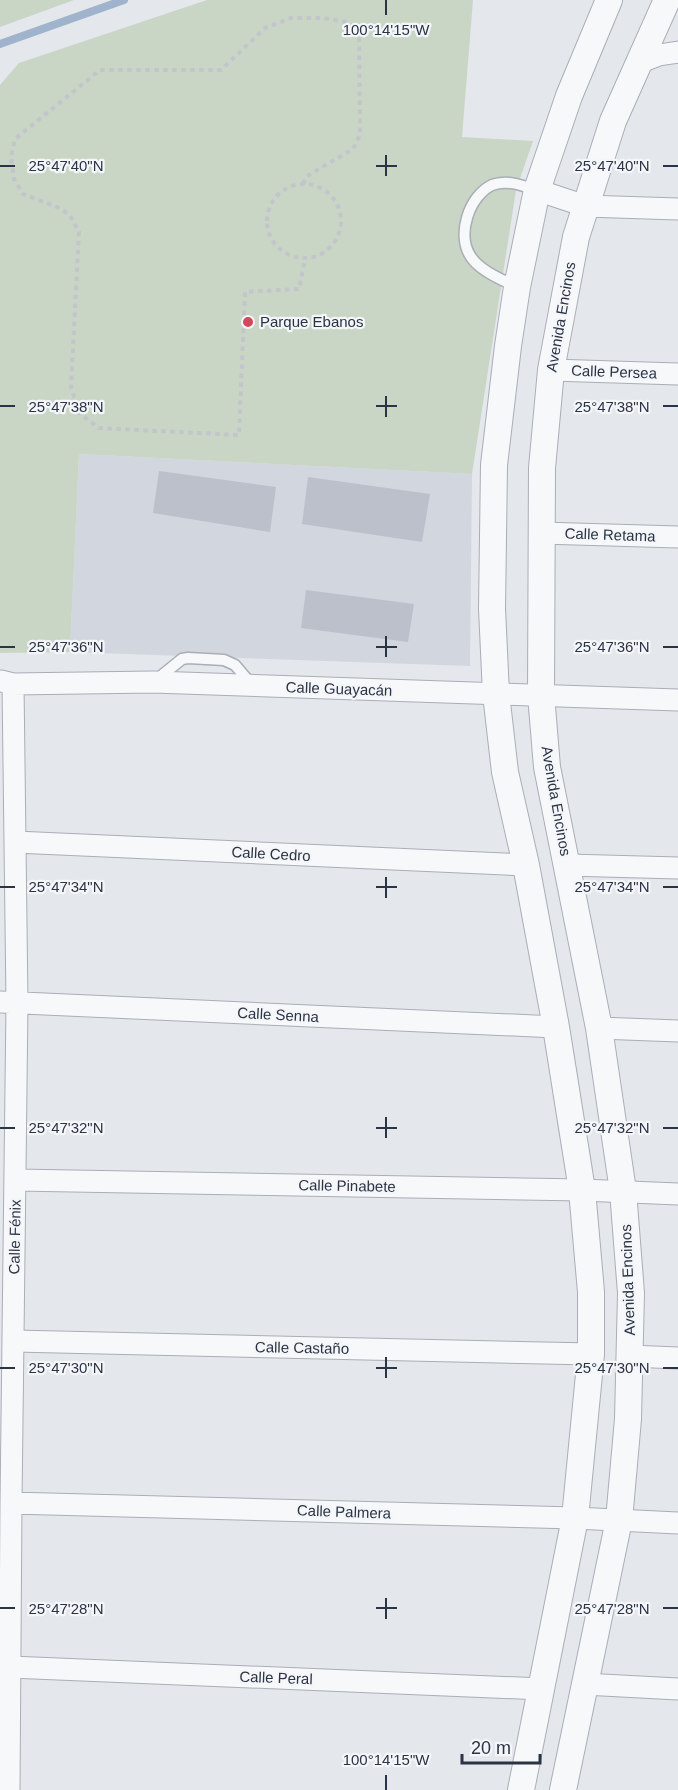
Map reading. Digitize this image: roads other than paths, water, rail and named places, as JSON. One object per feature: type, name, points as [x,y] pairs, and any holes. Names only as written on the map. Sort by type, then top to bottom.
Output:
[{"type":"street","points":[[521,1790],[575,1518],[591,1354],[591,1292],[582,1190],[556,1027],[526,865],[505,772],[496,694],[492,609],[494,465],[517,287],[537,190],[569,96],[609,0]]},
{"type":"street","name":"Avenida Encinos","points":[[563,1790],[619,1520],[628,1419],[631,1293],[624,1191],[599,1028],[547,767],[541,695],[542,468],[551,370],[576,237],[613,122],[667,0]]},
{"type":"street","points":[[638,63],[659,55],[678,52]]},
{"type":"street","points":[[537,190],[585,206],[678,208]]},
{"type":"street","name":"Calle Persea","points":[[551,370],[678,374]]},
{"type":"street","name":"Calle Retama","points":[[541,533],[678,537]]},
{"type":"street","name":"Calle Guayacán","points":[[6,683],[153,682],[678,700]]},
{"type":"street","name":"Calle Fénix","points":[[6,683],[15,842],[9,1003],[16,1180],[9,1790]]},
{"type":"street","name":"Calle Cedro","points":[[15,842],[526,865]]},
{"type":"street","points":[[567,865],[678,868]]},
{"type":"street","name":"Calle Senna","points":[[9,1003],[556,1027]]},
{"type":"street","points":[[599,1028],[678,1031]]},
{"type":"street","name":"Calle Pinabete","points":[[16,1180],[582,1190],[678,1194]]},
{"type":"street","name":"Calle Castaño","points":[[14,1341],[591,1354]]},
{"type":"street","points":[[630,1356],[678,1358]]},
{"type":"street","name":"Calle Palmera","points":[[11,1503],[575,1518],[678,1523]]},
{"type":"street","name":"Calle Peral","points":[[10,1667],[542,1689]]},
{"type":"street","points":[[584,1684],[678,1689]]},
{"type":"lane","points":[[517,287],[489,273],[471,257],[464,240],[468,214],[477,197],[493,185],[514,183],[537,190]]},
{"type":"waterway","points":[[0,44],[124,0]]},
{"type":"place","name":"Parque Ebanos","points":[[248,322]]}]
